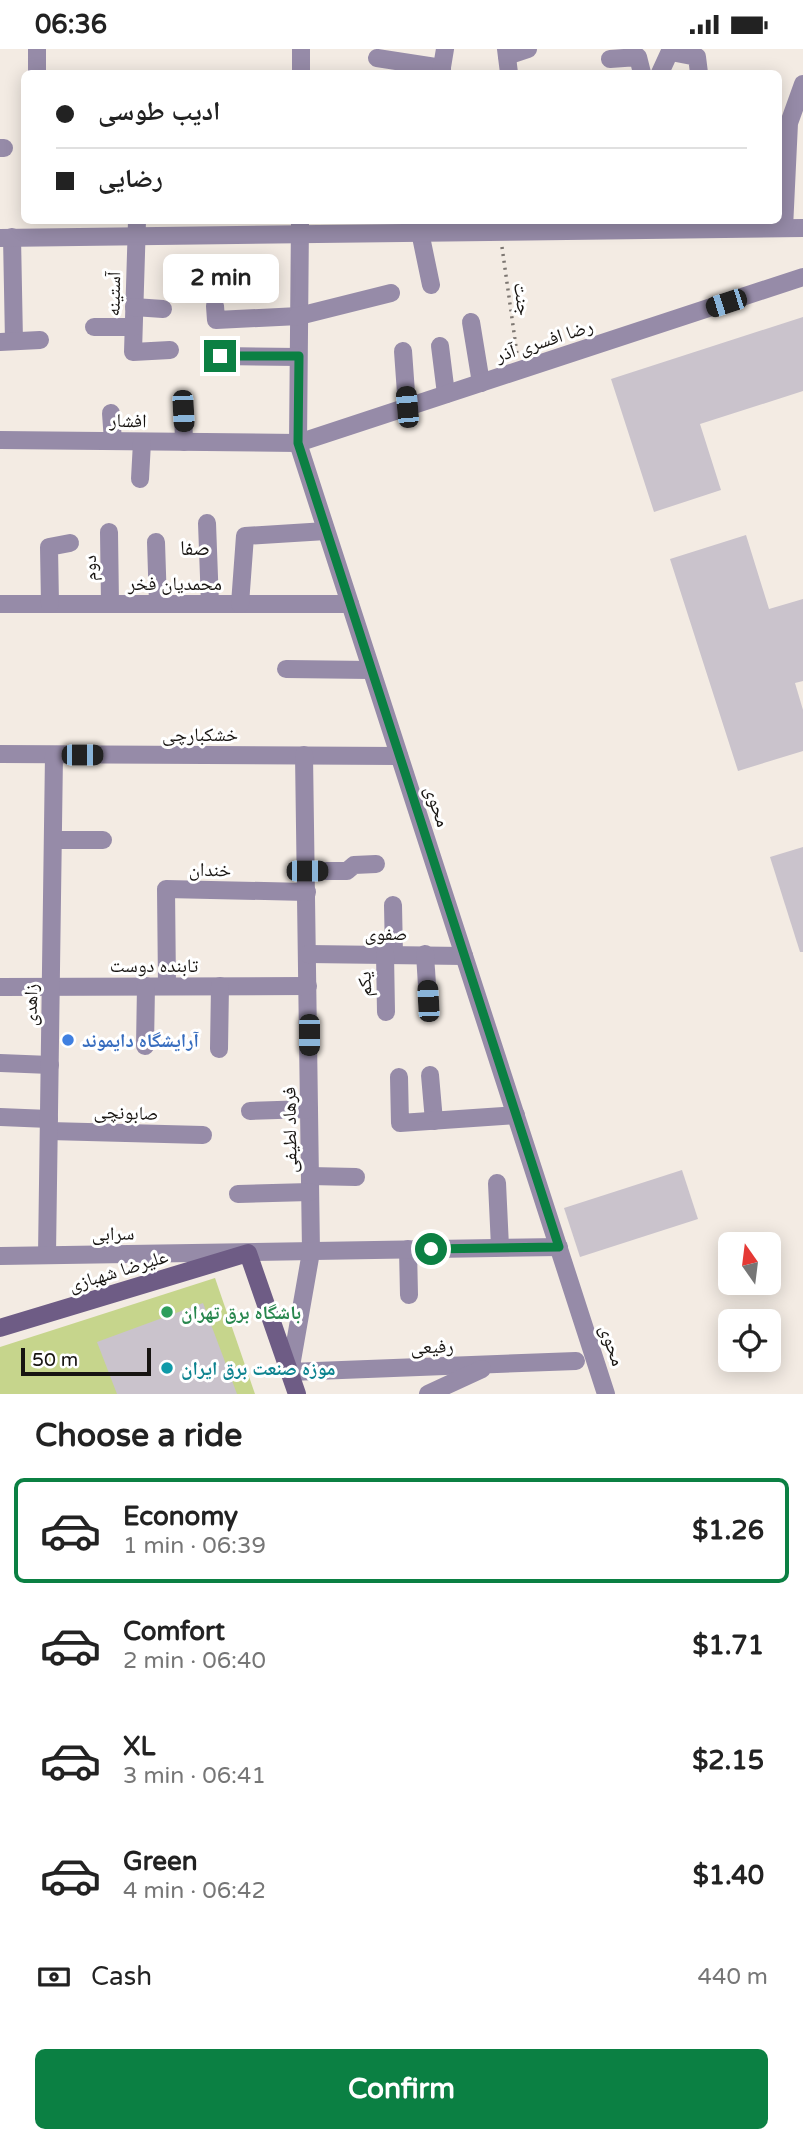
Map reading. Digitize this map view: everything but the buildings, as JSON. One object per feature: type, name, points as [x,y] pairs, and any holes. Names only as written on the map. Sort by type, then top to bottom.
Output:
[{"type":"main road","name":"علیرضا شهبازی","points":[[0,1328],[248,1253]]},
{"type":"main road","points":[[248,1253],[297,1394]]},
{"type":"street","points":[[37,49],[37,70]]},
{"type":"street","points":[[301,49],[301,70]]},
{"type":"street","points":[[442,70],[445,49]]},
{"type":"street","points":[[508,59],[528,49]]},
{"type":"street","points":[[661,70],[671,50],[697,57],[699,70]]},
{"type":"street","points":[[610,59],[638,57],[641,70]]},
{"type":"street","points":[[377,58],[437,70]]},
{"type":"street","points":[[784,228],[789,123],[803,84]]},
{"type":"street","points":[[40,340],[7,341],[6,238],[41,229],[421,226],[500,231],[531,226],[592,225],[803,227]]},
{"type":"street","points":[[421,226],[431,285]]},
{"type":"street","name":"محوی","points":[[299,227],[298,443],[607,1394]]},
{"type":"street","name":"آستینه","points":[[136,228],[133,352],[170,350]]},
{"type":"street","name":"رضا افسری آذر","points":[[298,443],[803,277]]},
{"type":"street","points":[[299,356],[218,347],[215,313],[299,316],[391,293]]},
{"type":"street","points":[[134,307],[163,309]]},
{"type":"street","points":[[471,322],[481,383]]},
{"type":"street","points":[[94,327],[133,327]]},
{"type":"street","points":[[440,346],[446,394]]},
{"type":"street","points":[[403,351],[407,407]]},
{"type":"street","points":[[183,411],[184,442]]},
{"type":"street","points":[[111,413],[113,441]]},
{"type":"street","name":"افشار","points":[[0,440],[298,443]]},
{"type":"street","points":[[140,479],[142,442]]},
{"type":"street","points":[[207,523],[210,604]]},
{"type":"street","points":[[240,604],[244,536],[326,531]]},
{"type":"street","name":"دوم","points":[[109,532],[110,604]]},
{"type":"street","points":[[156,542],[158,604]]},
{"type":"street","points":[[50,604],[49,547],[70,543]]},
{"type":"street","name":"محمدیان فخر","points":[[0,604],[350,604]]},
{"type":"street","points":[[286,669],[372,670]]},
{"type":"street","name":"خشکبارچی","points":[[0,754],[399,756]]},
{"type":"street","name":"زاهدی","points":[[47,1255],[54,755]]},
{"type":"street","name":"فرهاد لطیفی","points":[[290,1372],[311,1252],[304,755]]},
{"type":"street","points":[[53,840],[103,840]]},
{"type":"street","points":[[307,871],[346,871],[354,865],[376,864]]},
{"type":"street","name":"خندان","points":[[167,986],[166,889],[307,892]]},
{"type":"street","name":"یکم","points":[[386,1012],[393,905]]},
{"type":"street","name":"صفوی","points":[[308,954],[464,956]]},
{"type":"street","points":[[425,954],[428,1001]]},
{"type":"street","points":[[145,1046],[146,986]]},
{"type":"street","points":[[219,1049],[220,986]]},
{"type":"street","name":"تابنده دوست","points":[[0,987],[308,986]]},
{"type":"street","points":[[0,1063],[50,1065]]},
{"type":"street","points":[[430,1075],[434,1122]]},
{"type":"street","points":[[399,1077],[400,1123],[516,1115]]},
{"type":"street","points":[[250,1111],[309,1109]]},
{"type":"street","name":"صابونچی","points":[[0,1117],[49,1125],[203,1135]]},
{"type":"street","points":[[238,1193],[356,1177]]},
{"type":"street","points":[[497,1183],[500,1247]]},
{"type":"street","name":"سرابی","points":[[0,1256],[559,1247]]},
{"type":"street","points":[[408,1249],[409,1295]]},
{"type":"street","name":"رفیعی","points":[[290,1372],[576,1361]]},
{"type":"street","points":[[428,1394],[492,1364]]},
{"type":"path","name":"جنت","points":[[500,231],[519,370]]},
{"type":"green space","name":"باشگاه برق تهران","points":[[215,1278],[255,1394],[0,1394],[0,1347]]},
{"type":"place","name":"آرایشگاه دایموند","points":[[68,1040]]},
{"type":"place","name":"باشگاه برق تهران","points":[[167,1312]]},
{"type":"place","name":"موزه صنعت برق ایران","points":[[167,1368]]},
{"type":"district","name":"صفا","points":[[195,548]]},
{"type":"route","points":[[220,356],[299,356],[298,443],[559,1247],[431,1249]]}]
